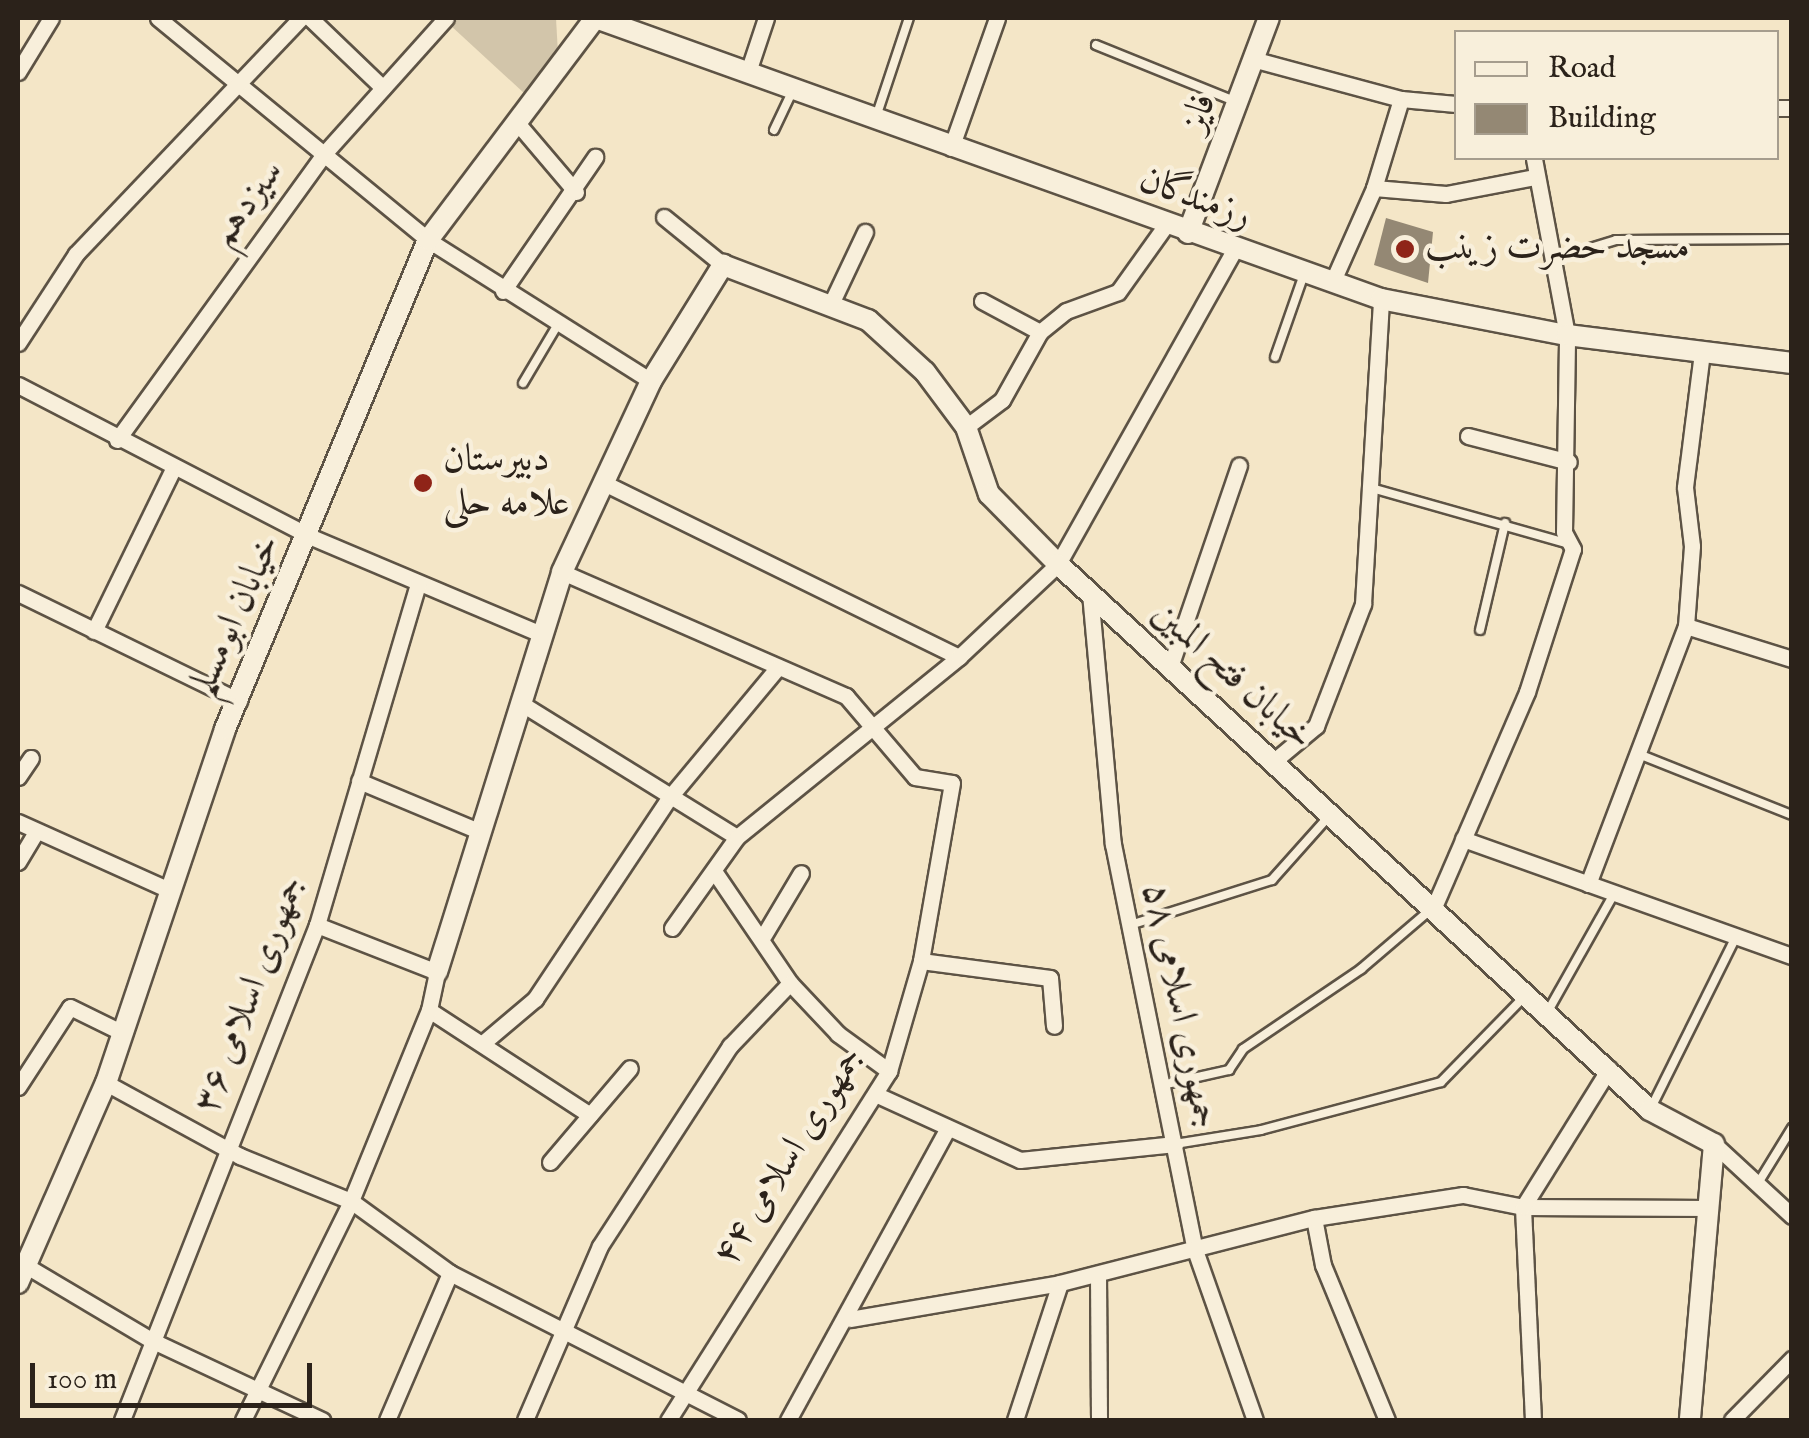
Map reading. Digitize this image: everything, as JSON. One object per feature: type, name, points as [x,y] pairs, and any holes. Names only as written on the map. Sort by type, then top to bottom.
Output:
[{"type":"street","points":[[18,72],[51,18]]},
{"type":"street","points":[[158,18],[428,240],[651,381]]},
{"type":"street","points":[[18,343],[76,254],[301,18]]},
{"type":"street","points":[[310,18],[382,88]]},
{"type":"street","name":"سیزدهم","points":[[117,440],[324,155],[446,18]]},
{"type":"street","name":"رزمندگان","points":[[596,18],[1234,252],[1381,300],[1568,335],[1792,363]]},
{"type":"street","name":"خیابان ابومسلم","points":[[20,1270],[106,1083],[166,890],[428,240],[519,125],[596,18]]},
{"type":"street","points":[[748,72],[766,18]]},
{"type":"street","points":[[951,148],[997,18]]},
{"type":"street","name":"فایز","points":[[1188,233],[1242,104],[1269,18]]},
{"type":"street","points":[[1256,60],[1401,99],[1454,104]]},
{"type":"street","points":[[1332,283],[1374,188],[1401,99]]},
{"type":"street","points":[[519,125],[576,192]]},
{"type":"street","points":[[504,291],[576,192],[595,156]]},
{"type":"street","points":[[1434,906],[1527,692],[1570,544],[1568,335],[1534,160]]},
{"type":"street","points":[[1374,188],[1446,194],[1535,176]]},
{"type":"street","points":[[242,1420],[352,1201],[430,1010],[476,830],[562,572],[651,381],[723,266],[664,217]]},
{"type":"street","points":[[966,428],[1002,400],[1040,332],[1066,312],[1118,292],[1166,225]]},
{"type":"street","points":[[830,306],[865,232]]},
{"type":"street","points":[[672,928],[736,837],[872,723],[959,657],[1058,564],[1234,252]]},
{"type":"street","name":"خیابان فتح المبین","points":[[723,266],[868,320],[925,372],[966,428],[989,494],[1058,564],[1548,1011],[1650,1110],[1714,1144]]},
{"type":"street","points":[[1274,761],[1316,726],[1336,690],[1364,604],[1381,300]]},
{"type":"street","points":[[982,301],[1040,332]]},
{"type":"street","points":[[1588,884],[1641,755],[1686,626],[1692,546],[1685,486],[1702,352]]},
{"type":"street","points":[[18,384],[172,470],[309,536],[541,634]]},
{"type":"street","points":[[1468,436],[1569,462]]},
{"type":"street","points":[[1170,667],[1239,464]]},
{"type":"street","points":[[94,631],[172,470]]},
{"type":"street","points":[[606,484],[959,657]]},
{"type":"street","points":[[562,572],[846,696],[872,723]]},
{"type":"street","name":"جمهوری اسلامی ۳۶","points":[[122,1420],[317,925],[418,584]]},
{"type":"street","points":[[18,593],[239,701]]},
{"type":"street","name":"جمهوری اسلامی ۵۸","points":[[1090,594],[1113,844],[1196,1250],[1255,1420]]},
{"type":"street","points":[[1686,626],[1792,658]]},
{"type":"street","points":[[484,1042],[535,999],[668,798],[778,667]]},
{"type":"street","points":[[519,702],[736,837]]},
{"type":"street","name":"جمهوری اسلامی ۴۴","points":[[668,1420],[682,1392],[889,1071],[920,961],[952,783],[916,777],[872,723]]},
{"type":"street","points":[[18,777],[31,758]]},
{"type":"street","points":[[358,781],[476,830]]},
{"type":"street","points":[[18,822],[35,834],[166,890]]},
{"type":"street","points":[[18,862],[35,834]]},
{"type":"street","points":[[1463,839],[1792,956]]},
{"type":"street","points":[[714,872],[764,935],[790,982],[889,1071]]},
{"type":"street","points":[[764,935],[801,873]]},
{"type":"street","points":[[317,925],[437,972]]},
{"type":"street","points":[[920,961],[1050,978],[1054,1026]]},
{"type":"street","points":[[525,1420],[600,1246],[730,1046],[790,982]]},
{"type":"street","points":[[18,1087],[70,1008],[123,1033]]},
{"type":"street","points":[[430,1010],[590,1115]]},
{"type":"street","points":[[550,1162],[630,1068]]},
{"type":"street","points":[[1533,1420],[1523,1206],[1609,1069]]},
{"type":"street","points":[[106,1083],[227,1148],[352,1201],[450,1273],[738,1420]]},
{"type":"street","points":[[875,1094],[1020,1160],[1174,1144]]},
{"type":"street","points":[[788,1420],[850,1319],[948,1128]]},
{"type":"street","points":[[1714,1144],[1760,1180],[1792,1216]]},
{"type":"street","points":[[1690,1420],[1714,1144]]},
{"type":"street","points":[[850,1319],[1098,1275],[1314,1218],[1464,1196],[1523,1206],[1710,1208]]},
{"type":"street","points":[[1314,1218],[1323,1265],[1387,1420]]},
{"type":"street","points":[[20,1270],[152,1340],[322,1420]]},
{"type":"street","points":[[387,1420],[450,1273]]},
{"type":"street","points":[[1098,1275],[1099,1420]]},
{"type":"street","points":[[1016,1420],[1060,1283]]},
{"type":"street","points":[[1732,1420],[1792,1359]]},
{"type":"lane","points":[[874,122],[909,18]]},
{"type":"lane","points":[[1096,45],[1242,104]]},
{"type":"lane","points":[[774,130],[794,90]]},
{"type":"lane","points":[[1551,260],[1616,240],[1792,239]]},
{"type":"lane","points":[[1274,358],[1304,274]]},
{"type":"lane","points":[[523,384],[558,324]]},
{"type":"lane","points":[[1368,486],[1570,544]]},
{"type":"lane","points":[[1480,630],[1505,523]]},
{"type":"lane","points":[[1641,755],[1792,815]]},
{"type":"lane","points":[[1130,925],[1272,880],[1332,814]]},
{"type":"lane","points":[[1548,1011],[1614,894]]},
{"type":"lane","points":[[1162,1085],[1228,1070],[1244,1049],[1361,969],[1434,906]]},
{"type":"lane","points":[[1650,1110],[1736,937]]},
{"type":"lane","points":[[1174,1144],[1261,1130],[1441,1082],[1528,993]]},
{"type":"lane","points":[[1760,1180],[1792,1128]]},
{"type":"shaded area","points":[[458,18],[556,18],[558,54],[525,94],[450,25]]},
{"type":"building","name":"مسجد حضرت زینب","points":[[1386,218],[1433,232],[1428,283],[1374,265]]},
{"type":"place","name":"مسجد حضرت زینب","points":[[1405,249]]},
{"type":"place","name":"دبیرستان علامه حلی","points":[[423,483]]}]
